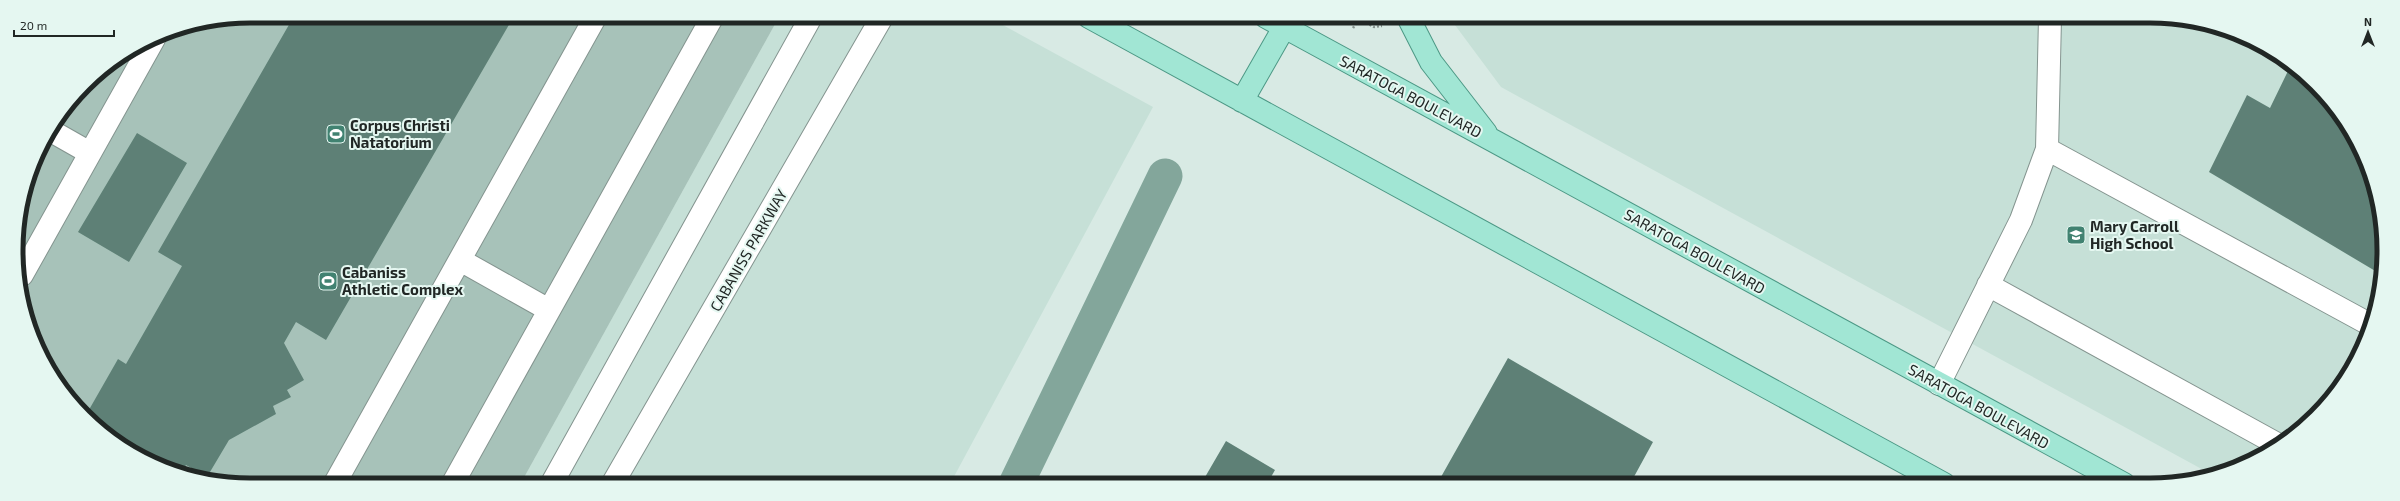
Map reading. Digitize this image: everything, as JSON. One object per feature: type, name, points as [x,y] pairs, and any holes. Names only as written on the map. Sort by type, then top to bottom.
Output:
[{"type":"main road","points":[[1100,23],[1933,478]]},
{"type":"main road","points":[[1242,101],[1279,23]]},
{"type":"main road","name":"SARATOGA BOULEVARD","points":[[1285,23],[1492,140],[2113,478]]},
{"type":"main road","points":[[1411,23],[1431,62],[1492,140]]},
{"type":"street","points":[[338,478],[592,23]]},
{"type":"street","points":[[456,478],[709,23]]},
{"type":"street","points":[[555,478],[808,23]]},
{"type":"street","name":"CABANISS PARKWAY","points":[[617,478],[879,23]]},
{"type":"street","points":[[1939,384],[2021,220],[2047,149],[2050,23]]},
{"type":"street","points":[[24,272],[150,46]]},
{"type":"street","points":[[55,133],[90,153]]},
{"type":"street","points":[[2047,149],[2366,322]]},
{"type":"street","points":[[460,260],[550,310]]},
{"type":"street","points":[[1988,285],[2273,442]]},
{"type":"path","points":[[1353,28],[1355,23]]},
{"type":"path","points":[[1366,23],[1374,27],[1385,25]]},
{"type":"shaded area","name":"Cabaniss Athletic Complex","points":[[236,23],[776,23],[524,478],[236,478],[206,474],[177,466],[137,448],[100,422],[79,401],[61,377],[40,338],[27,295],[23,265],[23,236],[27,206],[40,163],[61,124],[79,100],[100,79],[124,61],[163,40],[206,27]]},
{"type":"shaded area","points":[[776,23],[999,23],[1153,107],[953,478],[524,478]]},
{"type":"shaded area","name":"Mary Carroll High School","points":[[1453,23],[2164,23],[2194,27],[2237,40],[2276,61],[2300,79],[2321,100],[2339,124],[2360,163],[2373,206],[2377,236],[2377,265],[2373,295],[2365,324],[2354,351],[2339,377],[2321,401],[2300,422],[2263,448],[2237,461],[2205,471],[1501,87]]},
{"type":"building","name":"Corpus Christi Natatorium","points":[[290,23],[510,23],[326,340],[296,322],[284,343],[304,380],[287,390],[291,397],[273,406],[276,414],[229,440],[209,474],[198,472],[186,465],[184,468],[177,466],[150,455],[124,440],[100,422],[89,410],[118,359],[126,364],[182,266],[158,252]]},
{"type":"building","points":[[2287,69],[2300,79],[2321,100],[2339,124],[2360,163],[2373,206],[2377,236],[2376,272],[2209,172],[2247,95],[2270,108],[2287,73]]},
{"type":"building","points":[[137,133],[187,163],[129,262],[78,232]]},
{"type":"building","points":[[1508,358],[1653,442],[1633,478],[1440,478]]},
{"type":"building","points":[[1226,441],[1275,470],[1270,478],[1204,478]]},
{"type":"waterway","points":[[1019,478],[1165,176]]},
{"type":"place","name":"Corpus Christi Natatorium","points":[[336,134]]},
{"type":"place","name":"Mary Carroll High School","points":[[2076,235]]},
{"type":"place","name":"Cabaniss Athletic Complex","points":[[328,281]]}]
